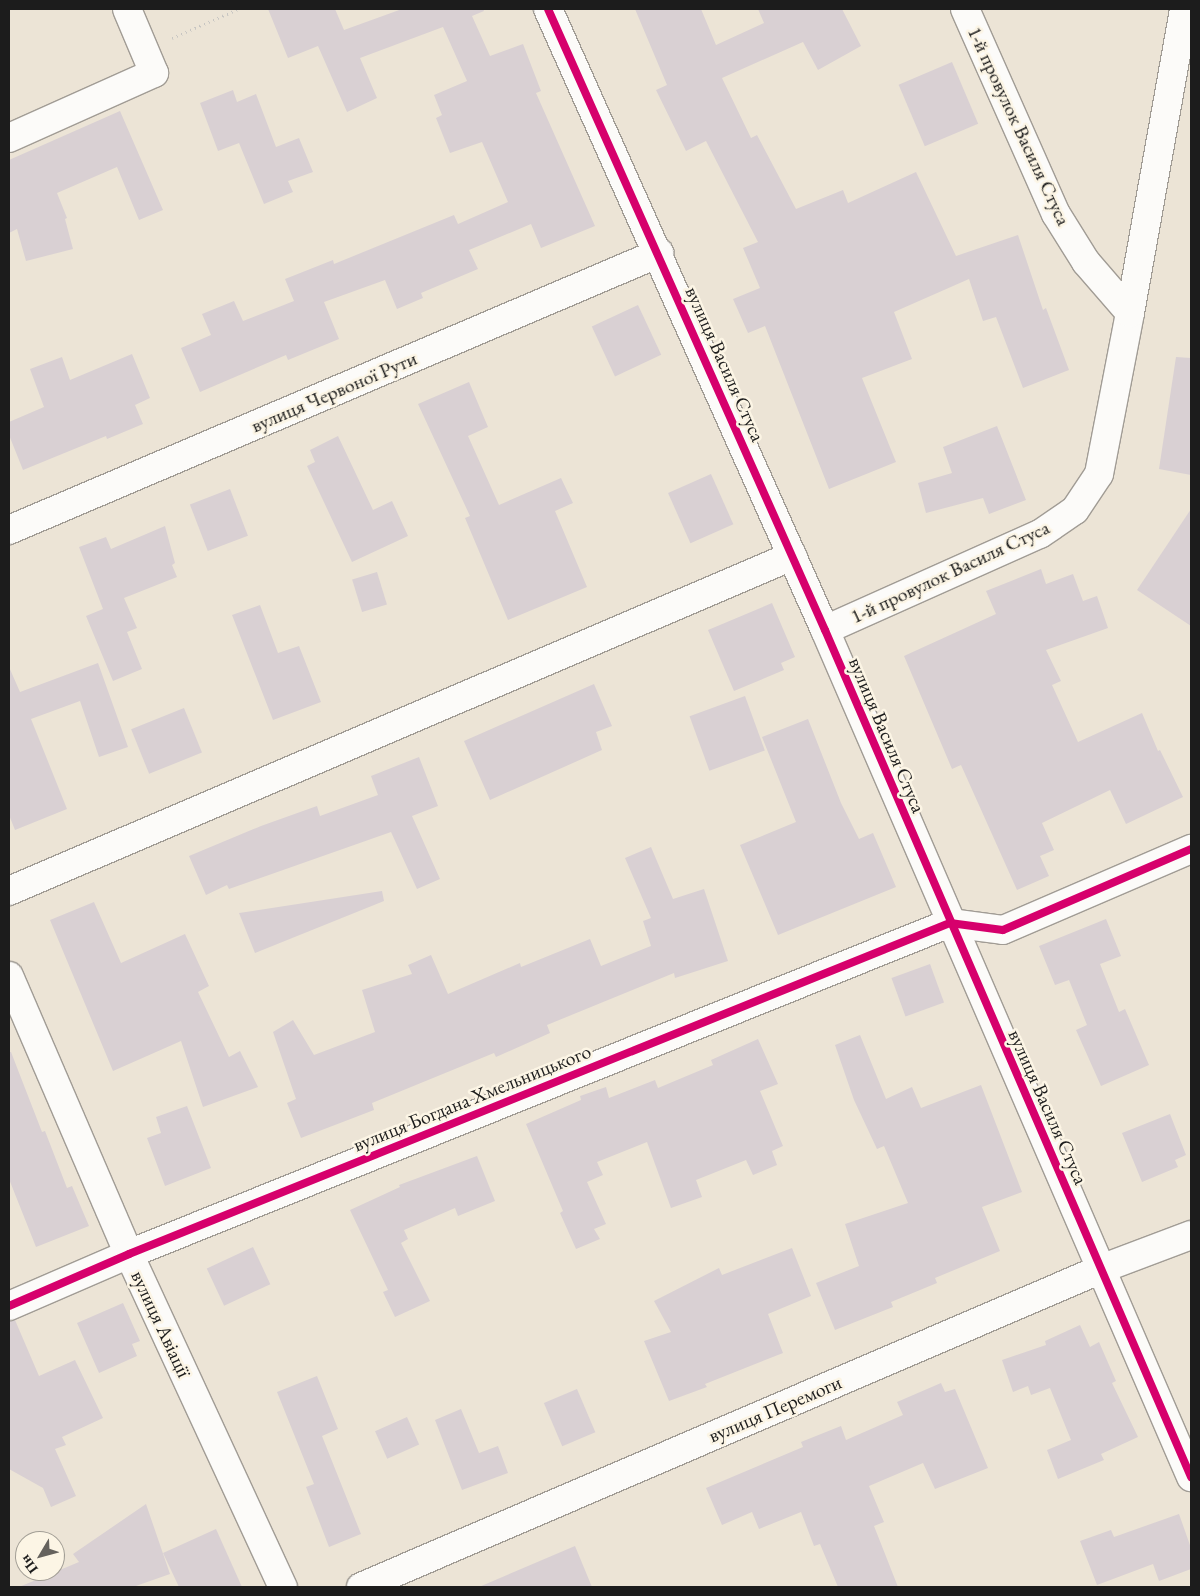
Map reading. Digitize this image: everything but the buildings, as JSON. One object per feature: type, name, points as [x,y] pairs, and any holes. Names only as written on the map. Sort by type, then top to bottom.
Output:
[{"type":"street","points":[[9,138],[154,73],[127,9]]},
{"type":"street","name":"вулиця Василя Стуса","points":[[548,9],[659,253],[825,630],[950,923],[1191,1476]]},
{"type":"street","name":"1-й провулок Василя Стуса","points":[[966,9],[1056,214],[1086,262],[1130,313]]},
{"type":"street","name":"1-й провулок Василя Стуса","points":[[825,630],[1040,534],[1075,510],[1099,474],[1130,313],[1184,9]]},
{"type":"street","name":"вулиця Червоної Рути","points":[[9,530],[659,253]]},
{"type":"street","points":[[9,891],[792,556]]},
{"type":"street","points":[[950,923],[1003,930],[1191,850]]},
{"type":"street","name":"вулиця Богдана Хмельницького","points":[[9,1306],[129,1254],[950,923]]},
{"type":"street","name":"вулиця Авіації","points":[[9,976],[129,1254],[283,1587]]},
{"type":"street","name":"вулиця Перемоги","points":[[361,1587],[1101,1268],[1191,1235]]},
{"type":"path","points":[[144,50],[238,9]]},
{"type":"cycle path","points":[[548,9],[825,630],[1191,1477]]},
{"type":"cycle path","points":[[9,1306],[129,1254],[950,923],[1003,930],[1191,849]]}]
